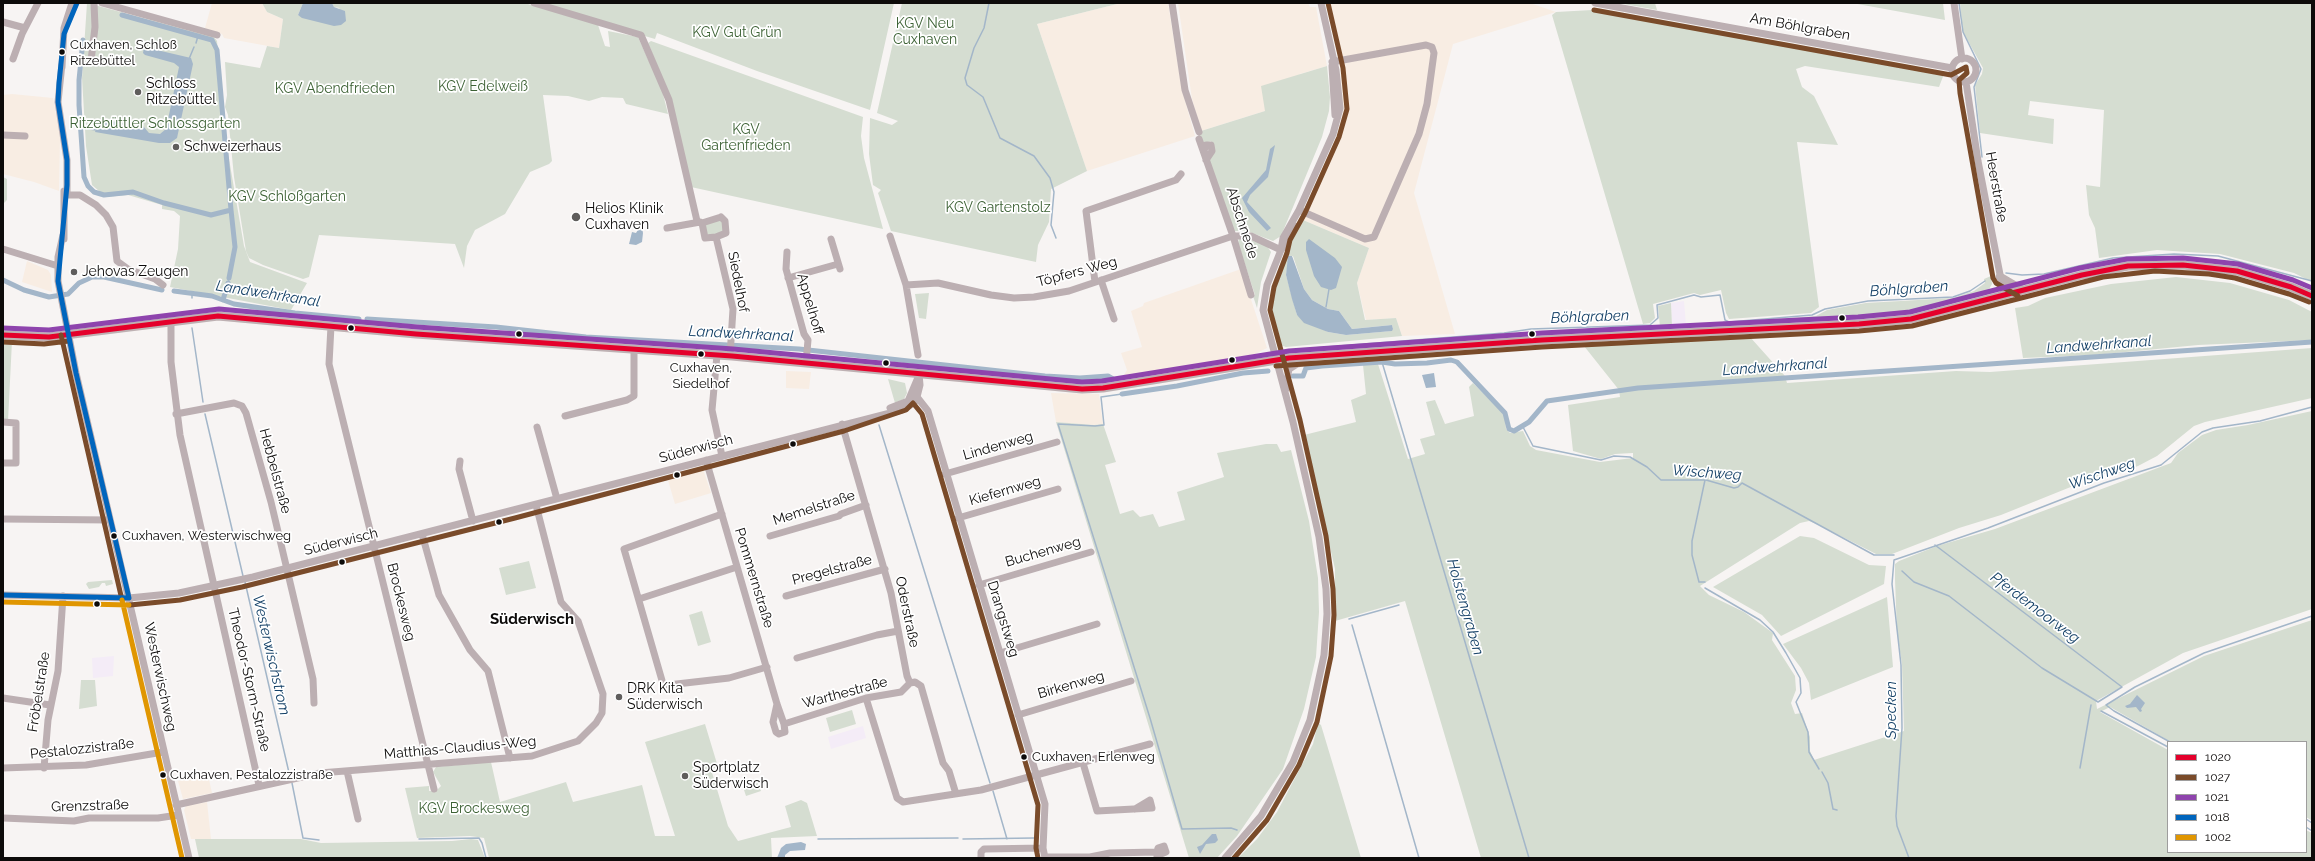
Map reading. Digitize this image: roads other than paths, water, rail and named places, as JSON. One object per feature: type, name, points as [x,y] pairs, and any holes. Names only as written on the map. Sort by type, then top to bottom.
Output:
[{"type":"main road","points":[[3,335],[44,337],[218,316],[717,355],[731,349],[807,354],[919,374],[1054,388],[1103,388],[1276,359],[1542,340],[1859,324],[1911,319],[2022,290],[2121,267],[2183,265],[2217,268],[2264,278],[2312,296]]},
{"type":"main road","points":[[2000,276],[2022,290]]},
{"type":"main road","points":[[1289,368],[1302,362],[1336,354]]},
{"type":"street","points":[[13,59],[25,28],[38,3]]},
{"type":"street","points":[[64,34],[65,22],[72,3]]},
{"type":"street","points":[[64,34],[77,3]]},
{"type":"street","points":[[91,61],[95,27],[94,3]]},
{"type":"street","points":[[102,3],[217,35]]},
{"type":"street","name":"Siedelhof","points":[[534,3],[641,35],[669,100],[685,170],[700,222],[705,238],[716,237],[726,233],[723,219],[717,217],[700,222],[667,228]]},
{"type":"street","points":[[1172,3],[1183,77],[1199,132]]},
{"type":"street","points":[[1176,3],[1190,103]]},
{"type":"street","points":[[1225,858],[1261,816],[1293,762],[1310,720],[1324,655],[1327,614],[1325,576],[1312,502],[1286,394],[1263,310],[1267,285],[1281,250],[1283,238],[1299,210],[1332,134],[1337,118],[1331,75],[1332,62],[1321,3]]},
{"type":"street","name":"Am Böhlgraben","points":[[1595,3],[1952,68]]},
{"type":"street","points":[[1954,3],[1962,59]]},
{"type":"street","points":[[3,22],[25,28]]},
{"type":"street","name":"Westerwischweg","points":[[64,34],[61,115],[66,157],[64,176],[65,195],[63,235],[59,264],[61,296],[68,334],[110,520],[189,858]]},
{"type":"street","points":[[1299,210],[1365,239],[1370,239],[1375,236],[1418,136],[1427,104],[1434,52],[1432,47],[1426,45],[1332,62]]},
{"type":"street","points":[[1962,59],[1971,62],[1975,68],[1975,74],[1966,82],[1956,78],[1952,68],[1962,59]]},
{"type":"street","name":"Heerstraße","points":[[1966,82],[1978,161],[2004,295]]},
{"type":"street","points":[[3,135],[25,136]]},
{"type":"street","name":"Abschnede","points":[[1199,139],[1233,236],[1251,295]]},
{"type":"street","points":[[1114,319],[1098,281],[1086,211],[1176,180],[1181,174]]},
{"type":"street","points":[[65,195],[80,195],[96,204],[106,215],[113,227],[117,261],[128,269],[155,279],[163,286]]},
{"type":"street","points":[[890,236],[906,285],[918,355]]},
{"type":"street","name":"Töpfers Weg","points":[[906,285],[950,284],[991,295],[1014,298],[1052,295],[1204,246],[1216,239],[1221,240],[1233,236],[1251,236],[1281,250]]},
{"type":"street","name":"Siedelhof","points":[[716,237],[733,309],[731,349]]},
{"type":"street","points":[[788,278],[839,266],[831,239]]},
{"type":"street","points":[[3,248],[59,264]]},
{"type":"street","name":"Appelhoff","points":[[787,252],[786,269],[807,354]]},
{"type":"street","name":"Theodor-Storm-Straße","points":[[171,321],[171,362],[176,414],[184,458],[259,785]]},
{"type":"street","name":"Brockesweg","points":[[331,326],[329,364],[434,789]]},
{"type":"street","points":[[565,416],[627,400],[634,396],[634,349]]},
{"type":"street","points":[[717,355],[712,410],[722,456]]},
{"type":"street","points":[[1286,394],[1289,368]]},
{"type":"street","points":[[914,396],[920,385],[919,374]]},
{"type":"street","name":"Süderwisch","points":[[3,595],[129,598],[179,593],[214,586],[374,547],[842,424],[902,410],[914,403],[914,396]]},
{"type":"street","name":"Drangstweg","points":[[914,396],[928,412],[978,585],[1046,804],[1043,848],[1045,858]]},
{"type":"street","name":"Hebbelstraße","points":[[176,414],[234,403],[242,406],[261,464],[313,679],[314,703]]},
{"type":"street","points":[[3,422],[16,423],[16,463],[3,463]]},
{"type":"street","name":"Oderstraße","points":[[842,424],[894,602],[904,668],[910,683]]},
{"type":"street","points":[[537,427],[557,500]]},
{"type":"street","name":"Lindenweg","points":[[945,474],[1057,442]]},
{"type":"street","name":"Pommernstraße","points":[[706,460],[784,724],[785,732],[779,734],[776,732],[773,722],[777,704]]},
{"type":"street","points":[[460,461],[459,469],[473,521]]},
{"type":"street","name":"Kiefernweg","points":[[958,518],[1058,490]]},
{"type":"street","name":"Matthias-Claudius-Weg","points":[[176,805],[259,785],[320,773],[510,758],[548,752],[578,741],[596,723],[602,713],[602,694],[578,621],[561,602],[536,505]]},
{"type":"street","name":"Memelstraße","points":[[770,536],[839,516],[866,505]]},
{"type":"street","points":[[722,514],[624,549],[662,684],[668,685],[728,678],[767,667]]},
{"type":"street","points":[[3,519],[110,520]]},
{"type":"street","points":[[422,534],[439,595],[470,650],[488,671],[510,758]]},
{"type":"street","name":"Buchenweg","points":[[978,585],[1091,552]]},
{"type":"street","points":[[639,599],[737,567]]},
{"type":"street","name":"Pregelstraße","points":[[786,596],[885,569]]},
{"type":"street","name":"Fröbelstraße","points":[[44,768],[45,738],[50,705],[56,685],[63,596]]},
{"type":"street","points":[[1000,653],[1097,624]]},
{"type":"street","points":[[798,658],[898,631]]},
{"type":"street","name":"Birkenweg","points":[[1018,715],[1131,681]]},
{"type":"street","points":[[910,683],[915,682],[921,686],[943,763],[949,772],[956,794]]},
{"type":"street","name":"Warthestraße","points":[[784,724],[866,698],[901,692],[910,683]]},
{"type":"street","points":[[3,698],[50,705]]},
{"type":"street","points":[[866,698],[897,798],[903,802],[981,790],[1150,744]]},
{"type":"street","name":"Pestalozzistraße","points":[[3,768],[44,768],[86,765],[163,752]]},
{"type":"street","points":[[1083,763],[1098,812],[1135,809]]},
{"type":"street","points":[[347,772],[358,819]]},
{"type":"street","name":"Grenzstraße","points":[[3,818],[74,820],[89,818],[158,818],[178,815]]},
{"type":"street","points":[[981,858],[981,852],[984,849],[1043,848]]},
{"type":"street","points":[[1045,858],[1157,855]]},
{"type":"water","points":[[303,3],[332,3],[334,7],[345,11],[346,21],[341,25],[334,26],[302,18],[298,15]]},
{"type":"water","points":[[144,47],[191,58],[193,64],[177,138],[170,143],[159,143],[95,132],[98,124],[104,120],[143,126],[149,133],[160,134],[166,129],[179,67],[174,63],[145,55],[143,53]]},
{"type":"water","points":[[1275,145],[1268,177],[1250,195],[1247,202],[1271,228],[1267,231],[1249,212],[1242,198],[1266,170],[1270,149]]},
{"type":"water","points":[[639,228],[642,228],[642,242],[636,245],[629,244],[632,232],[636,233]]},
{"type":"water","points":[[1309,239],[1335,258],[1342,267],[1336,288],[1331,290],[1321,287],[1314,276],[1306,250],[1306,242]]},
{"type":"water","points":[[1288,256],[1292,256],[1304,289],[1312,300],[1328,309],[1339,311],[1352,329],[1392,325],[1392,331],[1346,335],[1328,332],[1304,323],[1297,315],[1286,275]]},
{"type":"water","points":[[1434,373],[1436,387],[1426,388],[1422,375]]},
{"type":"water","points":[[2137,695],[2145,703],[2141,709],[2142,711],[2140,712],[2136,707],[2127,708],[2125,706],[2130,704]]},
{"type":"water","points":[[1212,834],[1216,834],[1218,840],[1215,843],[1206,844],[1200,854],[1197,847],[1202,845]]},
{"type":"water","points":[[801,842],[806,844],[805,850],[790,851],[785,855],[785,858],[777,858],[781,848],[786,844]]},
{"type":"waterway","points":[[989,3],[984,28],[974,48],[965,78],[967,85],[983,97],[1000,138],[1034,156],[1050,178],[1054,192],[1051,225],[1056,238]]},
{"type":"waterway","points":[[1959,3],[1963,32],[1981,69],[1974,87],[1982,157]]},
{"type":"waterway","points":[[122,15],[212,40],[217,50],[231,210]]},
{"type":"waterway","points":[[196,43],[198,36]]},
{"type":"waterway","points":[[83,40],[79,80],[79,105],[84,177],[88,186],[94,192],[104,195],[133,192],[164,203],[211,215],[231,210],[235,247],[229,278]]},
{"type":"waterway","points":[[189,59],[194,47]]},
{"type":"waterway","points":[[81,128],[97,130]]},
{"type":"waterway","name":"Böhlgraben","points":[[2006,273],[2022,275],[2044,274],[2113,258],[2174,254],[2218,256],[2312,281]]},
{"type":"waterway","name":"Landwehrkanal","points":[[3,280],[24,290],[49,297],[68,294],[79,283],[92,277],[104,277],[162,290]]},
{"type":"waterway","name":"Böhlgraben","points":[[1313,348],[1504,333],[1531,329],[1650,325],[1658,318],[1657,305],[1694,295],[1701,297],[1720,295],[1725,320],[1729,322],[1812,315],[1825,309],[1868,301],[1953,297],[1970,291],[1985,281]]},
{"type":"waterway","points":[[223,300],[228,283]]},
{"type":"waterway","points":[[1326,307],[1329,289]]},
{"type":"waterway","name":"Landwehrkanal","points":[[174,291],[212,296],[234,304],[295,313],[359,319]]},
{"type":"waterway","name":"Westerwischstrom","points":[[192,293],[192,298]]},
{"type":"waterway","name":"Landwehrkanal","points":[[367,319],[496,327],[586,337],[799,349],[1045,376],[1080,378],[1108,376],[1113,379]]},
{"type":"waterway","name":"Westerwischstrom","points":[[192,328],[203,402]]},
{"type":"waterway","name":"Landwehrkanal","points":[[1293,376],[1303,376],[1306,368],[1322,366],[1382,362],[1395,364],[1427,363],[1451,360],[1457,362],[1505,413],[1509,429],[1514,431],[1529,422],[1547,401],[1638,388],[2312,342]]},
{"type":"waterway","name":"Holstengraben","points":[[1382,362],[1529,858]]},
{"type":"waterway","name":"Landwehrkanal","points":[[1122,394],[1177,386],[1243,373],[1268,371]]},
{"type":"waterway","points":[[1122,394],[1101,397],[1104,425],[1058,424],[1150,718],[1182,829],[1231,828],[1237,830]]},
{"type":"waterway","name":"Wischweg","points":[[1909,858],[1897,826],[1896,816],[1902,728],[1901,665],[1892,584],[1894,560],[1988,528],[2104,483],[2161,465],[2202,432],[2213,428],[2260,421],[2312,407]]},
{"type":"waterway","name":"Westerwischstrom","points":[[205,414],[243,576]]},
{"type":"waterway","points":[[879,425],[990,783]]},
{"type":"waterway","name":"Wischweg","points":[[1523,427],[1533,446],[1601,460],[1614,456],[1630,457],[1647,467],[1661,480],[1706,480],[1734,488],[1738,487],[1742,483],[1874,555],[1894,555]]},
{"type":"waterway","points":[[1705,480],[1692,541],[1692,555],[1699,582],[1705,582]]},
{"type":"waterway","points":[[1902,571],[1914,582],[1949,596],[2042,668],[2098,702],[2122,687],[1935,545]]},
{"type":"waterway","name":"Westerwischstrom","points":[[245,582],[290,777]]},
{"type":"waterway","points":[[1705,588],[1760,620],[1773,632],[1800,678],[1801,693],[1796,702],[1808,732],[1809,752],[1819,769]]},
{"type":"waterway","points":[[1349,619],[1399,605]]},
{"type":"waterway","name":"Pferdemoorweg","points":[[2168,741],[2106,705],[2135,687],[2204,653],[2312,616]]},
{"type":"waterway","points":[[1352,625],[1419,858]]},
{"type":"waterway","points":[[2080,768],[2091,705]]},
{"type":"waterway","points":[[2101,711],[2167,746]]},
{"type":"waterway","points":[[1822,772],[1828,783],[1833,809],[1837,810]]},
{"type":"waterway","name":"Westerwischstrom","points":[[292,783],[303,838],[319,840]]},
{"type":"waterway","points":[[993,791],[1007,839]]},
{"type":"waterway","points":[[2307,820],[2312,823]]},
{"type":"waterway","points":[[2307,828],[2312,831]]},
{"type":"waterway","name":"Westerwischstrom","points":[[419,839],[479,838],[486,858]]},
{"type":"waterway","points":[[818,839],[958,838]]},
{"type":"waterway","points":[[963,839],[1034,838]]},
{"type":"place","name":"Cuxhaven, Schloß Ritzebüttel","points":[[62,52]]},
{"type":"place","name":"Schloss Ritzebüttel","points":[[138,92]]},
{"type":"place","name":"Schweizerhaus","points":[[176,147]]},
{"type":"place","name":"Helios Klinik Cuxhaven","points":[[576,217]]},
{"type":"place","name":"Jehovas Zeugen","points":[[74,272]]},
{"type":"place","name":"Cuxhaven, Siedelhof","points":[[701,354]]},
{"type":"place","name":"Cuxhaven, Westerwischweg","points":[[114,536]]},
{"type":"place","name":"DRK Kita Süderwisch","points":[[619,697]]},
{"type":"place","name":"Cuxhaven, Erlenweg","points":[[1024,757]]},
{"type":"place","name":"Cuxhaven, Pestalozzistraße","points":[[163,775]]},
{"type":"place","name":"Sportplatz Süderwisch","points":[[685,776]]},
{"type":"district","name":"Süderwisch","points":[[532,619]]},
{"type":"park label","name":"KGV Neu Cuxhaven","points":[[925,32]]},
{"type":"park label","name":"KGV Gut Grün","points":[[737,33]]},
{"type":"park label","name":"KGV Edelweiß","points":[[483,87]]},
{"type":"park label","name":"KGV Abendfrieden","points":[[335,89]]},
{"type":"park label","name":"Ritzebüttler Schlossgarten","points":[[155,124]]},
{"type":"park label","name":"KGV Gartenfrieden","points":[[746,138]]},
{"type":"park label","name":"KGV Schloßgarten","points":[[287,197]]},
{"type":"park label","name":"KGV Gartenstolz","points":[[998,208]]},
{"type":"park label","name":"KGV Brockesweg","points":[[474,809]]},
{"type":"water label","name":"Specken","points":[[1891,710]]}]
